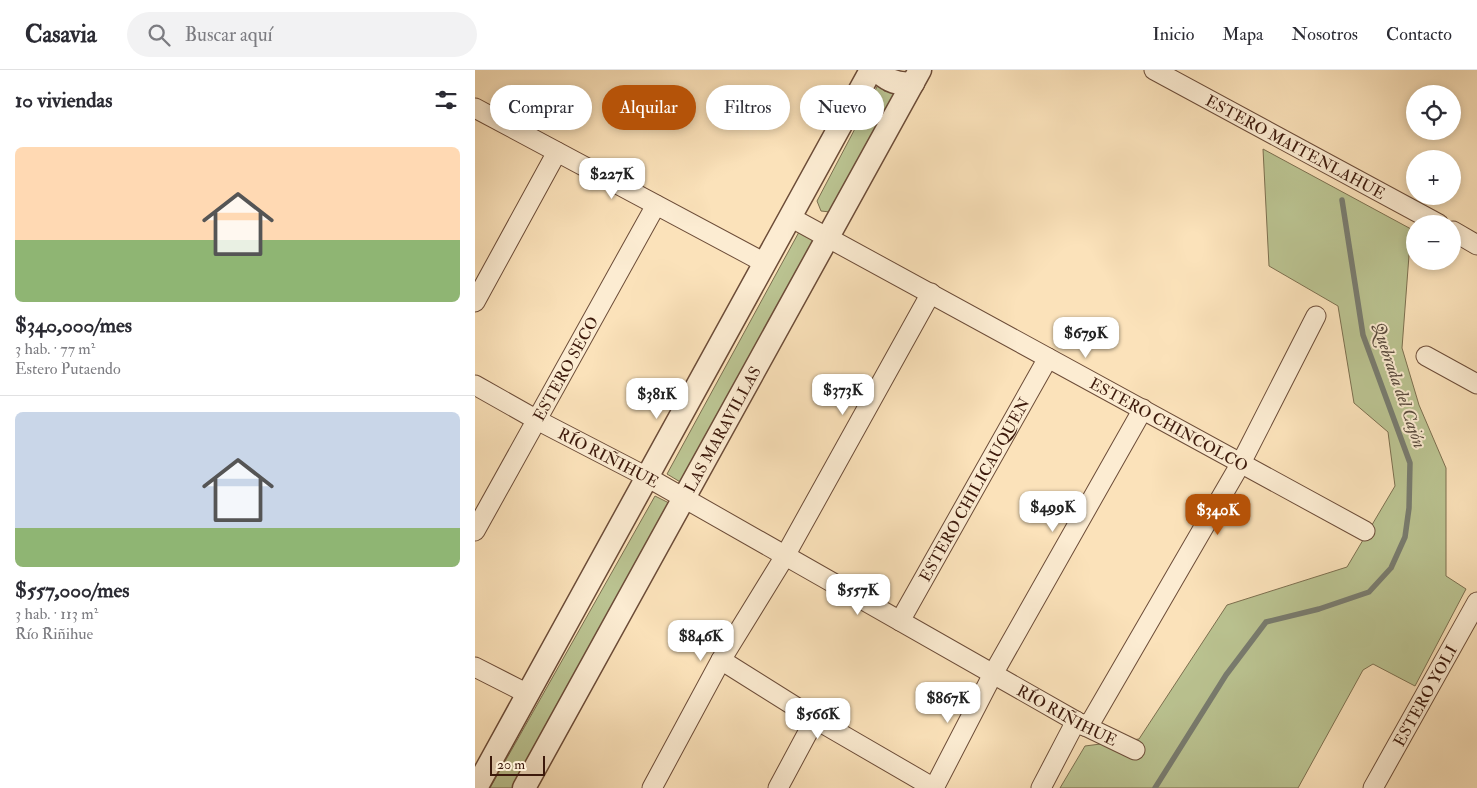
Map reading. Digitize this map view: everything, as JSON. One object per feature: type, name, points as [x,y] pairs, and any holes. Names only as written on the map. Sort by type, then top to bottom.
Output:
[{"type":"street","points":[[476,788],[871,70]]},
{"type":"street","points":[[877,70],[891,81],[898,83],[917,76]]},
{"type":"street","name":"ESTERO MAITENLAHUE","points":[[1154,70],[1422,215]]},
{"type":"street","name":"LAS MARAVILLAS","points":[[524,788],[917,76]]},
{"type":"street","points":[[475,108],[765,264]]},
{"type":"street","points":[[475,302],[557,152]]},
{"type":"street","name":"ESTERO SECO","points":[[475,531],[656,205]]},
{"type":"street","name":"ESTERO CHINCOLCO","points":[[790,217],[1365,531]]},
{"type":"street","points":[[1461,235],[1477,244]]},
{"type":"street","points":[[652,788],[721,660],[785,556],[931,293]]},
{"type":"street","points":[[1041,788],[1080,724],[1092,720],[1241,463],[1317,316]]},
{"type":"street","points":[[1426,356],[1477,384]]},
{"type":"street","name":"ESTERO CHILICAUQUEN","points":[[900,621],[1048,358]]},
{"type":"street","name":"RÍO RIÑIHUE","points":[[475,385],[537,420],[647,477],[1080,724],[1135,750]]},
{"type":"street","points":[[721,660],[815,719],[934,788],[993,674],[1143,410]]},
{"type":"street","name":"ESTERO YOLI","points":[[1373,788],[1477,602]]},
{"type":"street","points":[[475,667],[527,694]]},
{"type":"street","points":[[778,788],[815,719]]},
{"type":"green space","points":[[884,91],[895,93],[884,113]]},
{"type":"green space","points":[[854,130],[875,130],[830,212],[821,211],[817,201]]},
{"type":"green space","points":[[1263,149],[1406,226],[1406,270],[1408,270],[1402,348],[1419,405],[1446,468],[1446,576],[1466,589],[1415,686],[1373,664],[1363,670],[1298,788],[1060,788],[1085,746],[1139,739],[1227,605],[1347,567],[1395,486],[1388,432],[1354,403],[1338,306],[1269,266]]},
{"type":"green space","points":[[799,232],[816,240],[682,483],[667,474]]},
{"type":"green space","points":[[655,496],[671,504],[513,788],[490,788]]},
{"type":"waterway","name":"Quebrada del Cajón","points":[[1155,788],[1226,675],[1266,622],[1319,609],[1369,592],[1391,568],[1405,537],[1409,508],[1410,463],[1363,335],[1342,200]]}]
